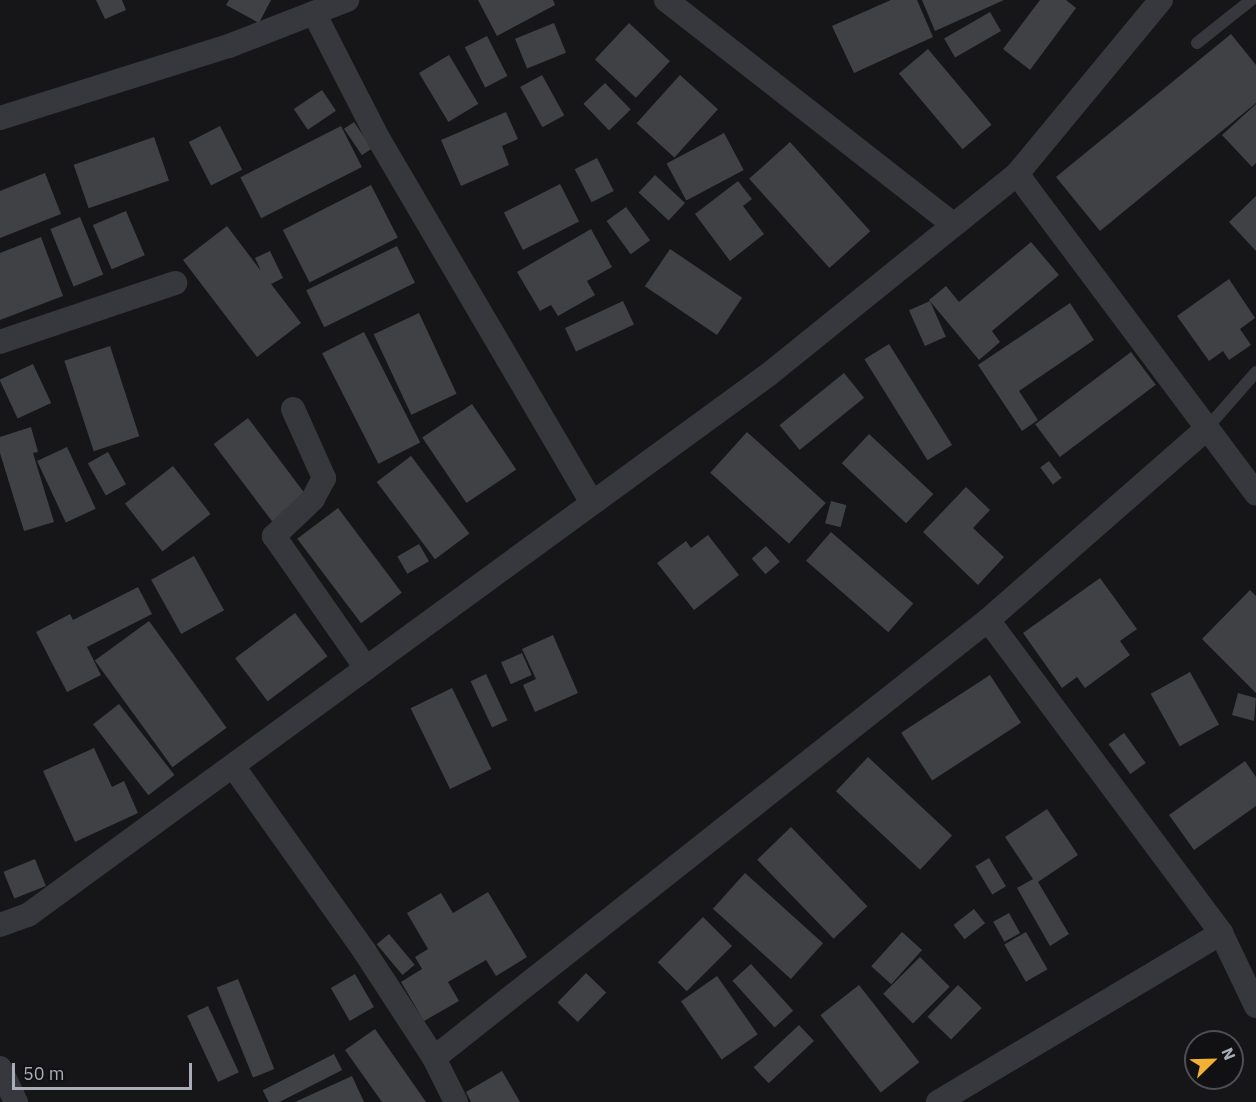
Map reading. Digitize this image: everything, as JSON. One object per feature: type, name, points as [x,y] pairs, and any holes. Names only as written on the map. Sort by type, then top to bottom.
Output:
[{"type":"street","points":[[0,118],[229,46],[347,0]]},
{"type":"street","points":[[666,0],[954,225]]},
{"type":"street","points":[[0,925],[28,915],[768,375],[1017,174],[1161,0]]},
{"type":"street","points":[[314,13],[378,138],[592,503]]},
{"type":"street","points":[[1017,174],[1256,493]]},
{"type":"street","points":[[0,342],[175,283]]},
{"type":"street","points":[[293,409],[324,478],[313,499],[274,536],[366,668]]},
{"type":"street","points":[[434,1059],[988,620],[1206,429]]},
{"type":"street","points":[[988,620],[1221,933],[1256,1006]]},
{"type":"street","points":[[233,765],[434,1059],[456,1102]]},
{"type":"street","points":[[938,1102],[1221,933]]},
{"type":"street","points":[[0,1068],[16,1102]]},
{"type":"lane","points":[[1197,43],[1251,0]]},
{"type":"lane","points":[[1206,429],[1256,372]]},
{"type":"building","points":[[96,0],[122,0],[126,10],[105,19]]},
{"type":"building","points":[[229,0],[271,0],[259,23],[226,5]]},
{"type":"building","points":[[478,0],[553,0],[555,5],[497,36]]},
{"type":"building","points":[[891,0],[917,0],[933,37],[854,73],[832,26]]},
{"type":"building","points":[[922,0],[1004,0],[935,31]]},
{"type":"building","points":[[1040,0],[1066,0],[1076,8],[1030,70],[1003,49]]},
{"type":"building","points":[[990,12],[1001,31],[955,58],[944,38]]},
{"type":"building","points":[[554,23],[566,53],[527,68],[515,39]]},
{"type":"building","points":[[629,23],[670,61],[636,98],[595,60]]},
{"type":"building","points":[[1231,34],[1256,65],[1256,103],[1100,231],[1056,177]]},
{"type":"building","points":[[487,36],[507,76],[485,87],[465,47]]},
{"type":"building","points":[[928,49],[992,125],[963,149],[899,73]]},
{"type":"building","points":[[449,55],[478,104],[448,122],[419,73]]},
{"type":"building","points":[[542,75],[564,115],[542,127],[520,87]]},
{"type":"building","points":[[680,75],[718,109],[674,157],[637,123]]},
{"type":"building","points":[[605,83],[631,110],[609,130],[583,104]]},
{"type":"building","points":[[322,90],[336,111],[308,130],[294,109]]},
{"type":"building","points":[[1256,104],[1256,163],[1252,167],[1222,135]]},
{"type":"building","points":[[506,112],[518,139],[502,146],[509,165],[461,186],[441,140]]},
{"type":"building","points":[[354,122],[372,149],[362,155],[344,129]]},
{"type":"building","points":[[220,126],[242,170],[211,186],[189,142]]},
{"type":"building","points":[[341,126],[362,167],[261,218],[240,177]]},
{"type":"building","points":[[724,133],[744,170],[686,201],[667,164]]},
{"type":"building","points":[[154,137],[169,180],[89,208],[74,165]]},
{"type":"building","points":[[790,142],[870,231],[829,268],[749,179]]},
{"type":"building","points":[[597,158],[614,191],[592,202],[575,169]]},
{"type":"building","points":[[45,173],[61,214],[0,238],[0,191]]},
{"type":"building","points":[[655,175],[685,203],[669,221],[639,193]]},
{"type":"building","points":[[738,181],[752,199],[743,206],[764,234],[730,261],[695,214]]},
{"type":"building","points":[[560,184],[579,221],[523,250],[504,213]]},
{"type":"building","points":[[371,185],[398,238],[310,283],[283,230]]},
{"type":"building","points":[[1256,196],[1256,251],[1229,222]]},
{"type":"building","points":[[626,207],[650,240],[631,254],[607,221]]},
{"type":"building","points":[[126,211],[145,255],[112,269],[93,225]]},
{"type":"building","points":[[80,217],[103,274],[74,286],[50,229]]},
{"type":"building","points":[[227,226],[261,271],[255,258],[270,251],[283,278],[271,284],[301,323],[257,357],[183,260]]},
{"type":"building","points":[[591,229],[612,267],[587,281],[595,295],[558,316],[551,305],[540,311],[517,272]]},
{"type":"building","points":[[41,237],[63,296],[0,320],[0,253]]},
{"type":"building","points":[[1031,242],[1059,275],[992,331],[1000,342],[979,360],[929,300],[946,286],[959,302]]},
{"type":"building","points":[[397,246],[415,283],[324,327],[306,290]]},
{"type":"building","points":[[670,249],[742,298],[717,335],[645,286]]},
{"type":"building","points":[[1229,279],[1255,318],[1240,329],[1251,345],[1229,360],[1223,351],[1209,361],[1177,316]]},
{"type":"building","points":[[623,301],[634,325],[576,352],[565,328]]},
{"type":"building","points":[[930,301],[946,337],[925,346],[909,310]]},
{"type":"building","points":[[1070,303],[1094,340],[1019,391],[1038,420],[1022,431],[978,365]]},
{"type":"building","points":[[419,313],[457,394],[411,415],[374,334]]},
{"type":"building","points":[[364,332],[420,442],[378,464],[322,353]]},
{"type":"building","points":[[889,344],[952,445],[927,460],[864,359]]},
{"type":"building","points":[[110,346],[139,436],[94,451],[64,361]]},
{"type":"building","points":[[1131,352],[1156,385],[1060,457],[1035,424]]},
{"type":"building","points":[[33,364],[51,403],[18,419],[0,379]]},
{"type":"building","points":[[844,373],[864,398],[800,450],[779,425]]},
{"type":"building","points":[[472,404],[516,469],[466,503],[422,438]]},
{"type":"building","points":[[248,418],[309,499],[275,525],[214,444]]},
{"type":"building","points":[[31,427],[38,452],[33,453],[54,522],[24,531],[0,453],[0,437]]},
{"type":"building","points":[[747,432],[826,503],[789,544],[710,473]]},
{"type":"building","points":[[869,434],[933,494],[906,523],[842,463]]},
{"type":"building","points":[[67,447],[96,509],[66,523],[37,461]]},
{"type":"building","points":[[108,452],[126,484],[106,496],[88,463]]},
{"type":"building","points":[[411,456],[469,533],[435,559],[377,482]]},
{"type":"building","points":[[1049,461],[1062,478],[1053,484],[1040,468]]},
{"type":"building","points":[[173,466],[211,514],[162,552],[125,504]]},
{"type":"building","points":[[966,487],[990,510],[973,528],[1004,557],[978,585],[923,532]]},
{"type":"building","points":[[831,501],[846,505],[841,527],[825,523]]},
{"type":"building","points":[[338,508],[402,593],[361,623],[297,539]]},
{"type":"building","points":[[831,532],[913,604],[888,632],[806,561]]},
{"type":"building","points":[[708,535],[739,575],[694,610],[657,563],[686,541],[691,548]]},
{"type":"building","points":[[419,544],[429,561],[407,574],[397,556]]},
{"type":"building","points":[[766,546],[780,562],[765,574],[752,558]]},
{"type":"building","points":[[194,556],[224,610],[181,634],[151,580]]},
{"type":"building","points":[[1100,578],[1137,629],[1120,641],[1130,655],[1085,688],[1077,677],[1062,688],[1023,633]]},
{"type":"building","points":[[138,587],[152,614],[87,647],[101,675],[67,692],[36,632],[70,614],[73,620]]},
{"type":"building","points":[[1250,590],[1256,596],[1256,693],[1202,639]]},
{"type":"building","points":[[295,613],[327,656],[268,701],[235,658]]},
{"type":"building","points":[[149,621],[227,728],[172,767],[95,660]]},
{"type":"building","points":[[553,635],[578,693],[535,712],[523,685],[536,679],[522,649]]},
{"type":"building","points":[[522,653],[532,675],[511,684],[501,662]]},
{"type":"building","points":[[1190,672],[1219,724],[1180,746],[1151,694]]},
{"type":"building","points":[[486,674],[508,720],[492,727],[471,681]]},
{"type":"building","points":[[990,675],[1021,723],[932,781],[901,733]]},
{"type":"building","points":[[452,688],[491,769],[450,789],[411,708]]},
{"type":"building","points":[[1238,693],[1256,698],[1254,721],[1232,715]]},
{"type":"building","points":[[119,704],[174,775],[148,795],[93,724]]},
{"type":"building","points":[[1124,733],[1146,763],[1130,774],[1109,744]]},
{"type":"building","points":[[94,748],[112,787],[124,781],[138,813],[75,842],[43,771]]},
{"type":"building","points":[[868,757],[952,835],[920,870],[836,791]]},
{"type":"building","points":[[1245,761],[1256,777],[1256,806],[1194,850],[1169,815]]},
{"type":"building","points":[[1047,809],[1078,855],[1038,882],[1069,934],[1050,946],[1017,888],[1033,879],[1005,837]]},
{"type":"building","points":[[791,827],[867,906],[834,939],[757,860]]},
{"type":"building","points":[[989,858],[1006,886],[992,895],[975,866]]},
{"type":"building","points":[[35,859],[46,886],[14,899],[3,872]]},
{"type":"building","points":[[745,873],[823,943],[791,979],[713,909]]},
{"type":"building","points":[[488,892],[527,957],[496,976],[486,960],[448,982],[459,1001],[424,1021],[401,982],[422,969],[415,957],[428,949],[407,913],[441,893],[453,913]]},
{"type":"building","points":[[974,909],[985,923],[965,939],[954,925]]},
{"type":"building","points":[[1009,913],[1020,933],[1004,942],[993,922]]},
{"type":"building","points":[[703,917],[732,946],[687,991],[658,962]]},
{"type":"building","points":[[902,932],[922,950],[891,984],[871,966]]},
{"type":"building","points":[[1026,932],[1048,969],[1026,982],[1004,944]]},
{"type":"building","points":[[389,934],[415,965],[402,975],[377,944]]},
{"type":"building","points":[[920,957],[950,987],[913,1023],[883,994]]},
{"type":"building","points":[[751,964],[793,1011],[775,1028],[732,981]]},
{"type":"building","points":[[586,973],[606,992],[578,1022],[558,1002]]},
{"type":"building","points":[[355,974],[374,1007],[350,1021],[331,988]]},
{"type":"building","points":[[717,976],[758,1034],[722,1059],[681,1001]]},
{"type":"building","points":[[238,979],[274,1069],[253,1078],[217,988]]},
{"type":"building","points":[[859,985],[919,1062],[881,1092],[820,1015]]},
{"type":"building","points":[[958,985],[982,1008],[951,1040],[927,1017]]},
{"type":"building","points":[[208,1006],[239,1072],[218,1082],[187,1016]]},
{"type":"building","points":[[799,1025],[814,1041],[769,1083],[754,1067]]},
{"type":"building","points":[[375,1029],[426,1102],[382,1102],[345,1050]]},
{"type":"building","points":[[334,1054],[342,1070],[279,1102],[269,1102],[263,1090]]},
{"type":"building","points":[[502,1071],[520,1102],[471,1102],[466,1092]]},
{"type":"building","points":[[352,1076],[364,1102],[295,1102]]}]
